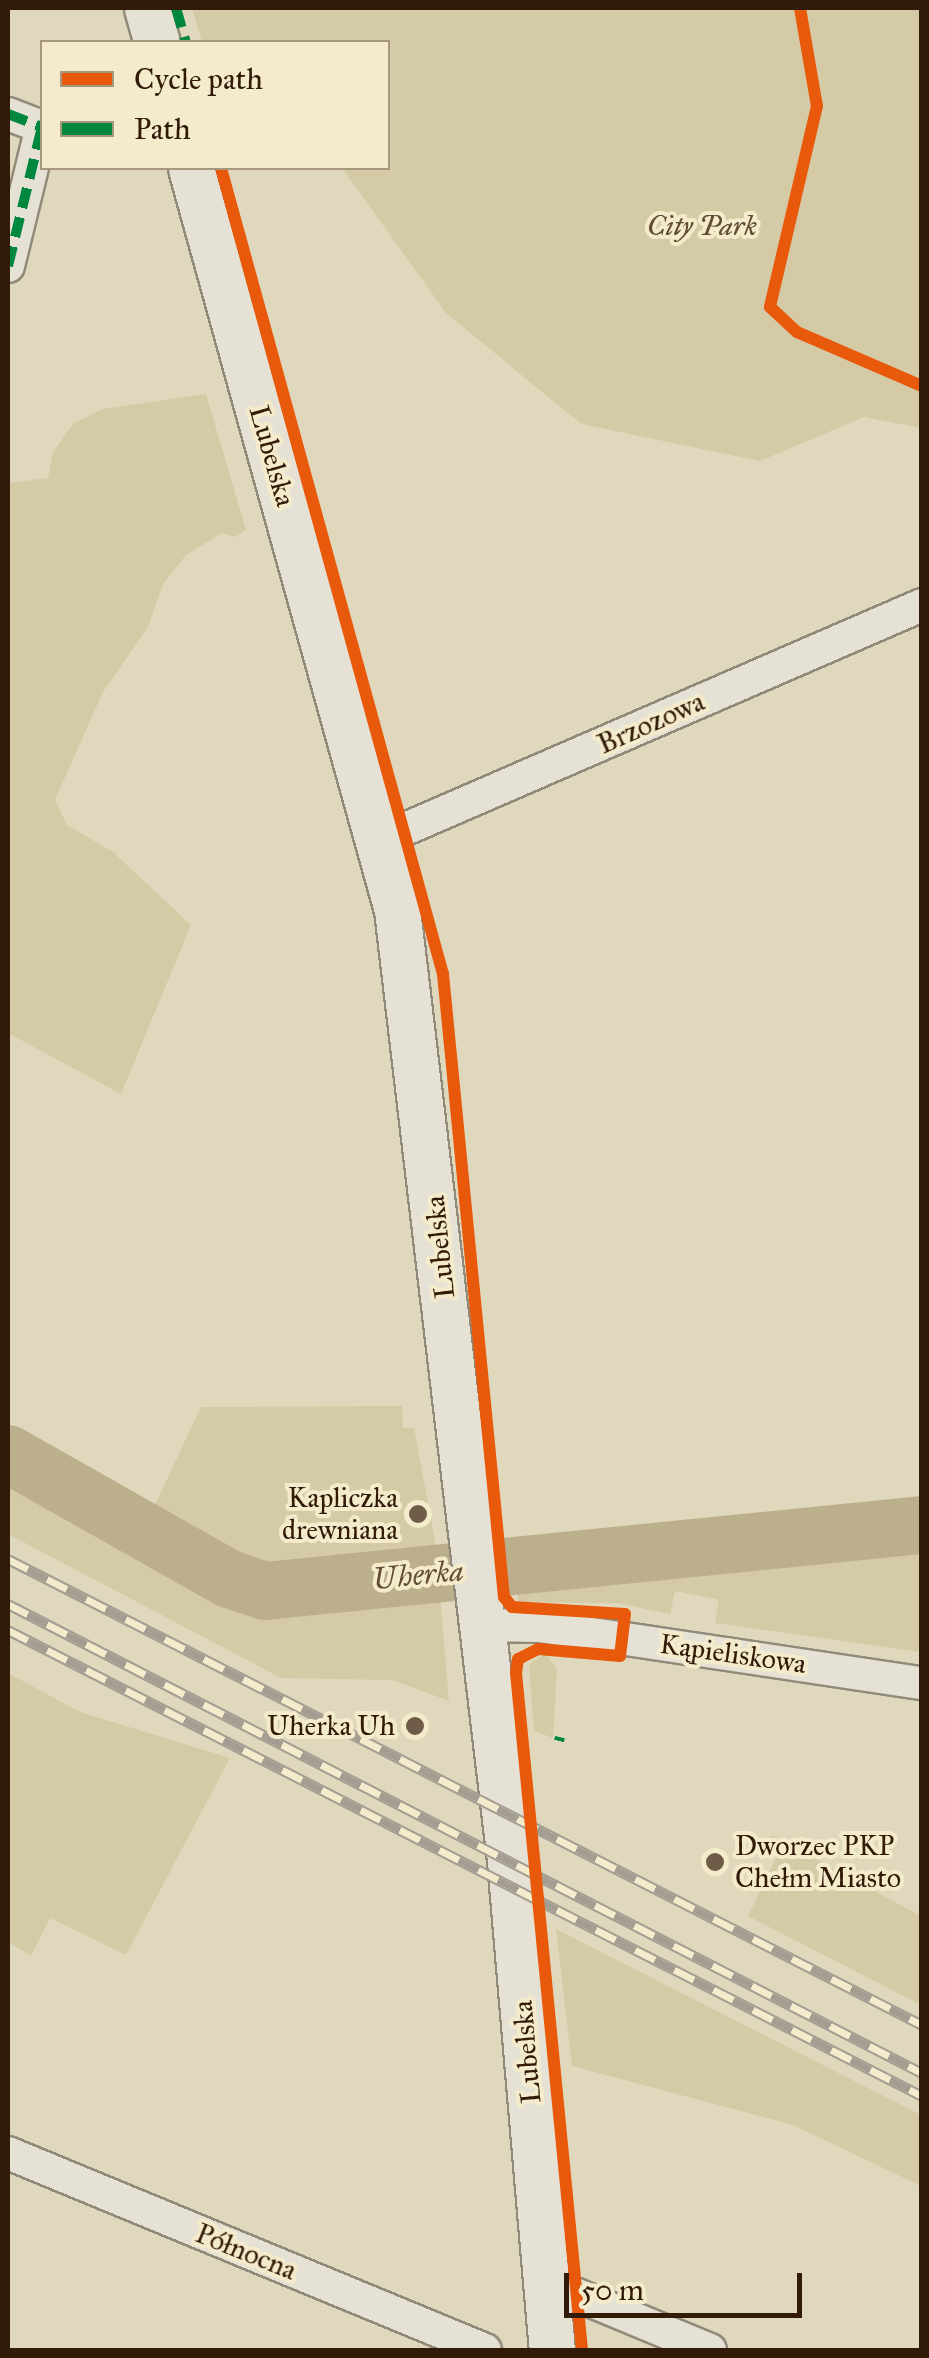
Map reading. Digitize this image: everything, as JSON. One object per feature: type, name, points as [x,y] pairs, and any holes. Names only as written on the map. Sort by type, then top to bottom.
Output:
[{"type":"main road","points":[[147,8],[155,40]]},
{"type":"main road","name":"Lubelska","points":[[193,170],[380,840],[414,1016],[483,1612],[552,2350]]},
{"type":"street","points":[[8,114],[40,126]]},
{"type":"street","points":[[8,266],[40,135]]},
{"type":"street","name":"Brzozowa","points":[[380,840],[922,605]]},
{"type":"street","name":"Kąpieliskowa","points":[[483,1612],[539,1626],[922,1683]]},
{"type":"street","name":"Północna","points":[[8,2153],[484,2350]]},
{"type":"street","points":[[548,2296],[577,2295],[710,2350]]},
{"type":"green space","name":"City Park","points":[[192,8],[921,8],[921,428],[864,417],[760,461],[581,424],[446,313],[343,170],[390,170],[390,40],[201,40]]},
{"type":"green space","points":[[206,394],[246,530],[235,537],[222,533],[186,555],[163,584],[148,627],[103,692],[55,800],[67,825],[113,852],[191,925],[121,1094],[8,1033],[8,483],[48,478],[53,452],[74,423],[103,409]]},
{"type":"green space","points":[[402,1406],[403,1428],[414,1428],[436,1546],[449,1701],[392,1680],[281,1678],[8,1534],[8,1430],[152,1511],[201,1407]]},
{"type":"green space","points":[[921,1510],[921,1652],[715,1623],[719,1600],[675,1591],[670,1614],[617,1603],[518,1602],[514,1556]]},
{"type":"green space","points":[[546,1654],[557,1669],[553,1738],[534,1731],[529,1664]]},
{"type":"green space","points":[[8,1673],[80,1712],[230,1758],[126,1955],[50,1918],[31,1956],[8,1942]]},
{"type":"green space","points":[[771,1835],[921,1916],[921,2005],[748,1916],[777,1856]]},
{"type":"green space","points":[[556,1929],[921,2115],[921,2186],[793,2125],[572,2066]]},
{"type":"waterway","name":"Uherka","points":[[8,1454],[229,1579],[265,1591],[922,1525]]},
{"type":"railway","points":[[8,1559],[922,2025]]},
{"type":"railway","points":[[8,1604],[922,2073]]},
{"type":"railway","points":[[8,1630],[922,2096]]},
{"type":"marked path","points":[[176,8],[185,40]]},
{"type":"marked path","points":[[8,114],[40,126]]},
{"type":"marked path","points":[[8,266],[40,135]]},
{"type":"marked path","points":[[559,1741],[560,1737]]},
{"type":"cycle path","points":[[800,8],[817,106],[770,307],[797,332],[922,386]]},
{"type":"cycle path","points":[[222,170],[443,974],[504,1597],[512,1607],[625,1614],[620,1656],[538,1649],[518,1659],[516,1673],[582,2350]]},
{"type":"place","name":"Kapliczka drewniana","points":[[418,1514]]},
{"type":"place","name":"Uherka Uh","points":[[415,1726]]},
{"type":"place","name":"Dworzec PKP Chełm Miasto","points":[[715,1862]]}]
